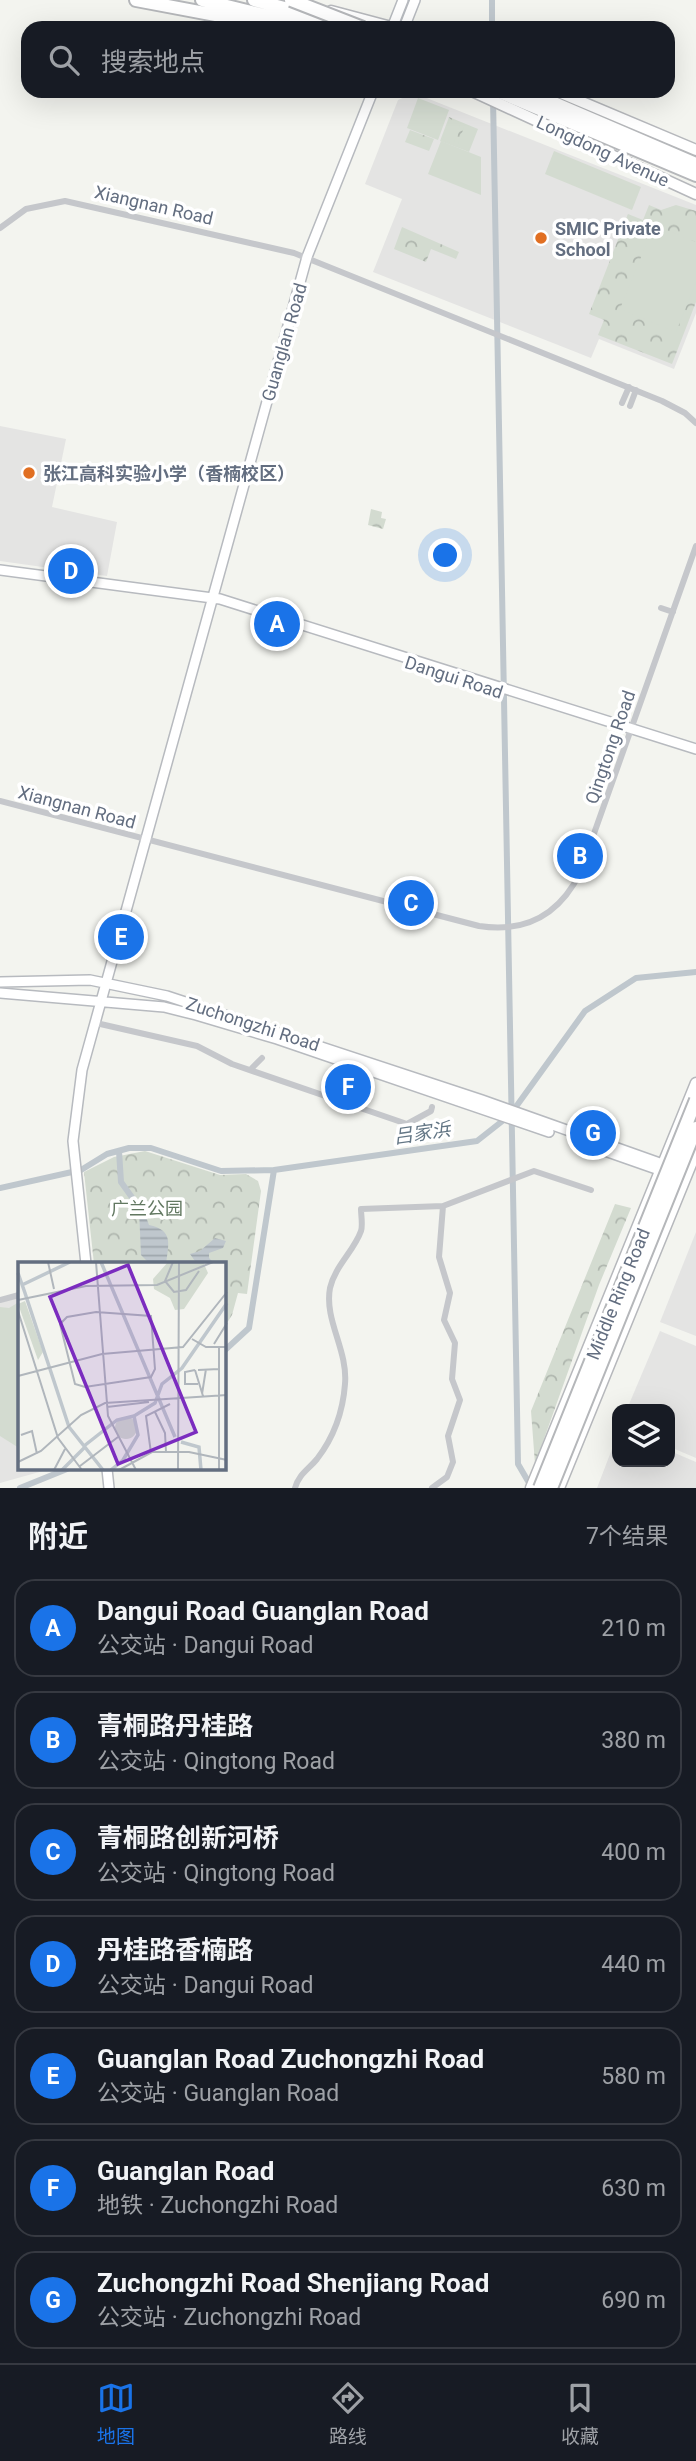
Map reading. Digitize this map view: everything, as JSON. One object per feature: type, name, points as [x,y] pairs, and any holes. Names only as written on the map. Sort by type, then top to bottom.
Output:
[{"type":"highway","points":[[136,0],[248,21]]},
{"type":"highway","points":[[202,0],[288,21]]},
{"type":"highway","points":[[254,0],[331,21]]},
{"type":"highway","points":[[291,0],[345,21]]},
{"type":"highway","points":[[502,98],[570,122],[696,175]]},
{"type":"highway","points":[[542,98],[696,164]]},
{"type":"highway","points":[[570,122],[605,144],[696,184]]},
{"type":"highway","name":"Middle Ring Road","points":[[540,1488],[696,1100]]},
{"type":"highway","name":"Middle Ring Road","points":[[551,1488],[696,1128]]},
{"type":"main road","points":[[168,0],[256,21]]},
{"type":"main road","points":[[273,0],[363,21]]},
{"type":"main road","name":"Longdong Avenue","points":[[501,98],[696,194]]},
{"type":"main road","name":"Longdong Avenue","points":[[573,98],[696,150]]},
{"type":"main road","points":[[531,1488],[696,1083]]},
{"type":"main road","points":[[559,1488],[690,1176],[696,1153]]},
{"type":"street","points":[[396,21],[403,0]]},
{"type":"street","points":[[407,21],[415,0]]},
{"type":"street","name":"Guanglan Road","points":[[85,1262],[73,1160],[72,1102],[193,654],[212,599],[307,257],[370,98]]},
{"type":"street","name":"Xiangnan Road","points":[[0,228],[26,209],[65,201],[307,257]]},
{"type":"street","points":[[307,257],[678,408],[696,424]]},
{"type":"street","points":[[626,404],[632,389]]},
{"type":"street","name":"Qingtong Road","points":[[145,839],[495,928],[517,926],[550,912],[574,885],[696,546]]},
{"type":"street","name":"Dangui Road","points":[[0,570],[220,599],[696,752]]},
{"type":"street","points":[[661,608],[673,612]]},
{"type":"street","name":"Xiangnan Road","points":[[0,801],[145,839]]},
{"type":"street","name":"Zuchongzhi Road","points":[[0,982],[106,983],[158,993],[238,1018],[543,1127],[690,1176],[696,1183]]},
{"type":"street","name":"Zuchongzhi Road","points":[[0,993],[164,1007],[196,1014],[480,1104]]},
{"type":"street","name":"Guanglan Road","points":[[73,1160],[77,1090],[100,1002]]},
{"type":"street","points":[[96,1023],[197,1046],[232,1064],[252,1068],[407,1124],[431,1111],[432,1107]]},
{"type":"street","points":[[252,1068],[262,1058]]},
{"type":"street","points":[[295,1488],[298,1476],[316,1460],[331,1437],[341,1410],[346,1380],[343,1350],[329,1308],[330,1287],[341,1262],[361,1231],[361,1209],[443,1206],[534,1171],[591,1190]]},
{"type":"street","points":[[432,1488],[447,1477],[453,1462],[448,1436],[460,1401],[452,1380],[455,1343],[444,1320],[450,1293],[439,1257],[443,1206]]},
{"type":"street","points":[[0,1300],[18,1295]]},
{"type":"street","points":[[109,1470],[111,1488]]},
{"type":"shaded area","name":"SMIC Private School","points":[[427,98],[696,205],[696,313],[674,369],[599,339],[591,358],[373,272],[402,199],[365,184],[398,100]]},
{"type":"shaded area","name":"张江高科实验小学（香楠校区）","points":[[0,426],[66,439],[52,507],[117,522],[107,576],[0,561]]},
{"type":"shaded area","points":[[143,1209],[149,1225],[166,1234],[166,1262],[148,1262],[141,1255],[139,1210]]},
{"type":"shaded area","points":[[696,1232],[696,1336],[660,1322]]},
{"type":"shaded area","points":[[215,1238],[226,1241],[223,1248],[209,1253],[213,1262],[196,1262],[190,1254],[200,1251]]},
{"type":"shaded area","points":[[18,1297],[18,1470],[46,1470],[0,1483],[0,1302]]},
{"type":"shaded area","points":[[660,1331],[696,1346],[696,1458],[675,1449],[675,1404],[629,1404]]},
{"type":"shaded area","points":[[612,1449],[612,1467],[675,1467],[675,1453],[696,1462],[696,1488],[597,1488]]},
{"type":"green space","points":[[418,98],[449,110],[438,140],[407,128]]},
{"type":"green space","points":[[449,117],[478,129],[469,152],[440,141]]},
{"type":"green space","points":[[450,119],[461,123],[453,144],[442,140]]},
{"type":"green space","points":[[465,125],[476,129],[468,151],[457,146]]},
{"type":"green space","points":[[410,130],[434,139],[429,151],[405,142]]},
{"type":"green space","points":[[441,141],[481,157],[481,195],[428,174]]},
{"type":"green space","points":[[554,151],[641,187],[632,210],[545,174]]},
{"type":"green space","points":[[649,205],[661,210],[676,205],[696,211],[696,302],[672,364],[598,335],[604,320],[589,314],[628,214],[643,220]]},
{"type":"green space","points":[[654,225],[696,242],[696,282],[676,332],[620,309]]},
{"type":"green space","points":[[402,227],[459,252],[456,259],[431,249],[426,262],[394,249]]},
{"type":"green space","points":[[371,509],[382,512],[381,518],[386,519],[383,529],[368,525]]},
{"type":"green space","name":"广兰公园","points":[[145,1151],[220,1175],[246,1174],[258,1181],[261,1191],[247,1294],[238,1293],[232,1315],[226,1325],[226,1262],[94,1262],[84,1172],[114,1157]]},
{"type":"green space","points":[[615,1204],[631,1208],[599,1285],[535,1464],[531,1411]]},
{"type":"green space","points":[[18,1303],[18,1447],[0,1436],[0,1307],[9,1308]]},
{"type":"waterway","points":[[492,0],[492,21]]},
{"type":"waterway","points":[[493,98],[518,1464],[532,1488]]},
{"type":"waterway","name":"吕家浜","points":[[226,1349],[249,1328],[274,1170],[477,1141],[510,1115],[585,1011],[636,978],[696,972]]},
{"type":"waterway","points":[[0,1188],[81,1170],[107,1154],[129,1148],[151,1148],[221,1171],[274,1170]]},
{"type":"waterway","points":[[119,1151],[121,1182],[141,1210]]},
{"type":"waterway","name":"吕家浜","points":[[20,1488],[65,1470]]},
{"type":"place","name":"SMIC Private School","points":[[541,238]]},
{"type":"place","name":"张江高科实验小学（香楠校区）","points":[[29,473]]},
{"type":"place","name":"丹桂路香楠路","points":[[71,571]]},
{"type":"place","name":"Dangui Road Guanglan Road","points":[[277,624]]},
{"type":"place","name":"青桐路丹桂路","points":[[580,856]]},
{"type":"place","name":"青桐路创新河桥","points":[[411,903]]},
{"type":"place","name":"Guanglan Road Zuchongzhi Road","points":[[121,937]]},
{"type":"place","name":"Guanglan Road","points":[[348,1087]]},
{"type":"place","name":"Zuchongzhi Road Shenjiang Road","points":[[593,1133]]}]
